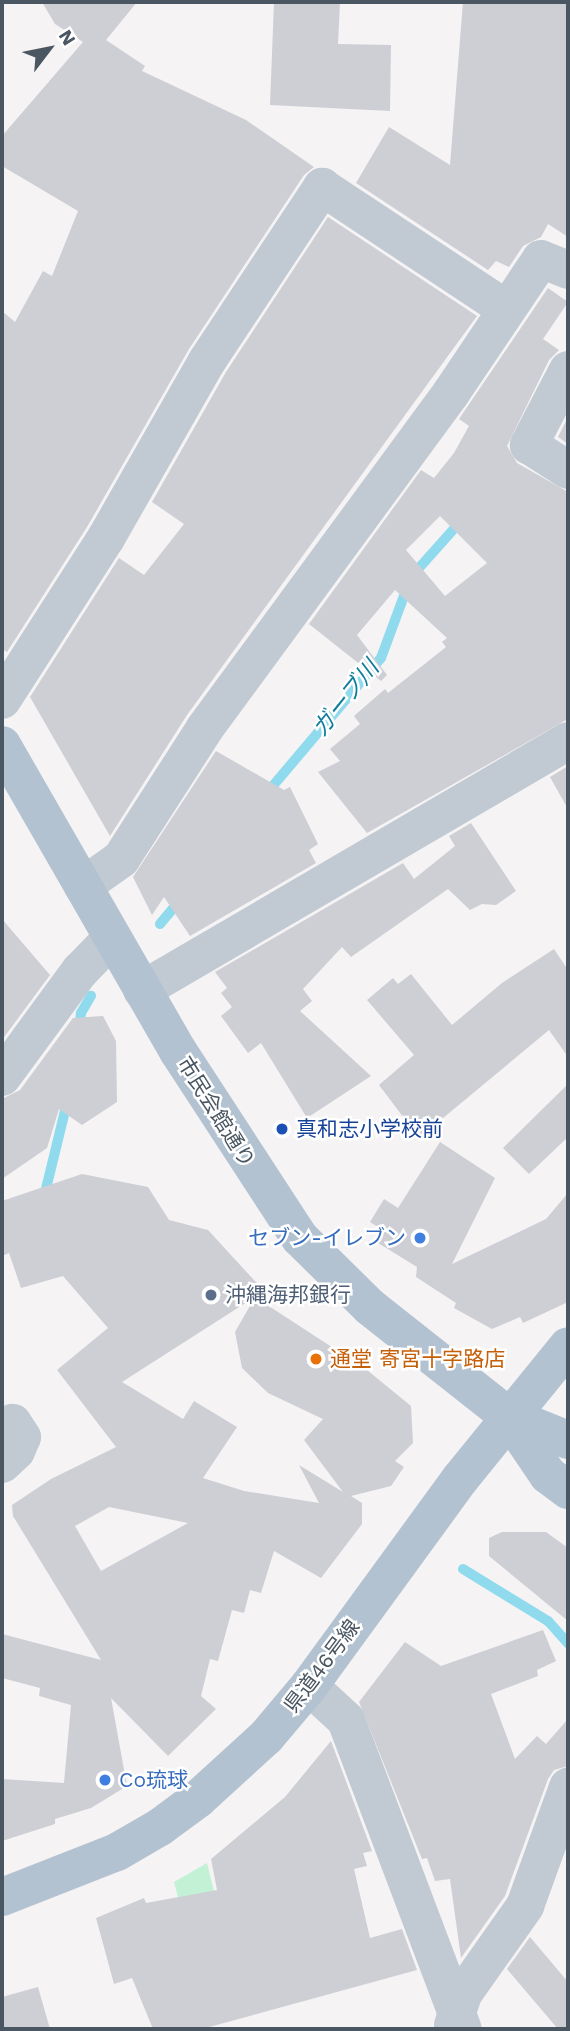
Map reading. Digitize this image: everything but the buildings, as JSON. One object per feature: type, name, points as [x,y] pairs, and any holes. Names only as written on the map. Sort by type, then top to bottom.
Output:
[{"type":"main road","name":"市民会館通り","points":[[2,745],[142,990],[300,1238],[370,1307],[508,1416]]},
{"type":"main road","name":"県道46号線","points":[[2,1897],[117,1852],[160,1827],[257,1745],[309,1686],[508,1416],[568,1346]]},
{"type":"main road","points":[[508,1416],[568,1440]]},
{"type":"main road","points":[[508,1416],[548,1475],[568,1490]]},
{"type":"street","points":[[2,700],[126,505],[207,361],[322,187],[505,308]]},
{"type":"street","points":[[83,886],[121,859],[205,728],[451,393],[505,308],[541,259],[568,270]]},
{"type":"street","points":[[568,370],[529,445],[568,470]]},
{"type":"street","points":[[142,990],[568,741]]},
{"type":"street","points":[[2,1077],[80,971],[112,938]]},
{"type":"street","points":[[2,1465],[16,1451],[22,1437],[13,1423]]},
{"type":"street","points":[[309,1686],[346,1720],[458,2024]]},
{"type":"street","points":[[458,2024],[463,1994],[525,1906],[568,1787]]},
{"type":"green space","points":[[207,1863],[221,1920],[188,1935],[174,1882]]},
{"type":"waterway","name":"ガーブ川","points":[[266,794],[381,658],[411,577],[460,522]]},
{"type":"waterway","name":"ガーブ川","points":[[160,924],[179,901]]},
{"type":"waterway","name":"ガーブ川","points":[[79,1029],[81,1013],[91,996]]},
{"type":"waterway","name":"ガーブ川","points":[[44,1197],[67,1103]]},
{"type":"waterway","name":"ガーブ川","points":[[463,1569],[548,1621],[568,1643]]},
{"type":"place","name":"真和志小学校前","points":[[282,1129]]},
{"type":"place","name":"セブン-イレブン","points":[[420,1238]]},
{"type":"place","name":"沖縄海邦銀行","points":[[211,1295]]},
{"type":"place","name":"通堂 寄宮十字路店","points":[[316,1359]]},
{"type":"place","name":"Co琉球","points":[[105,1780]]}]
